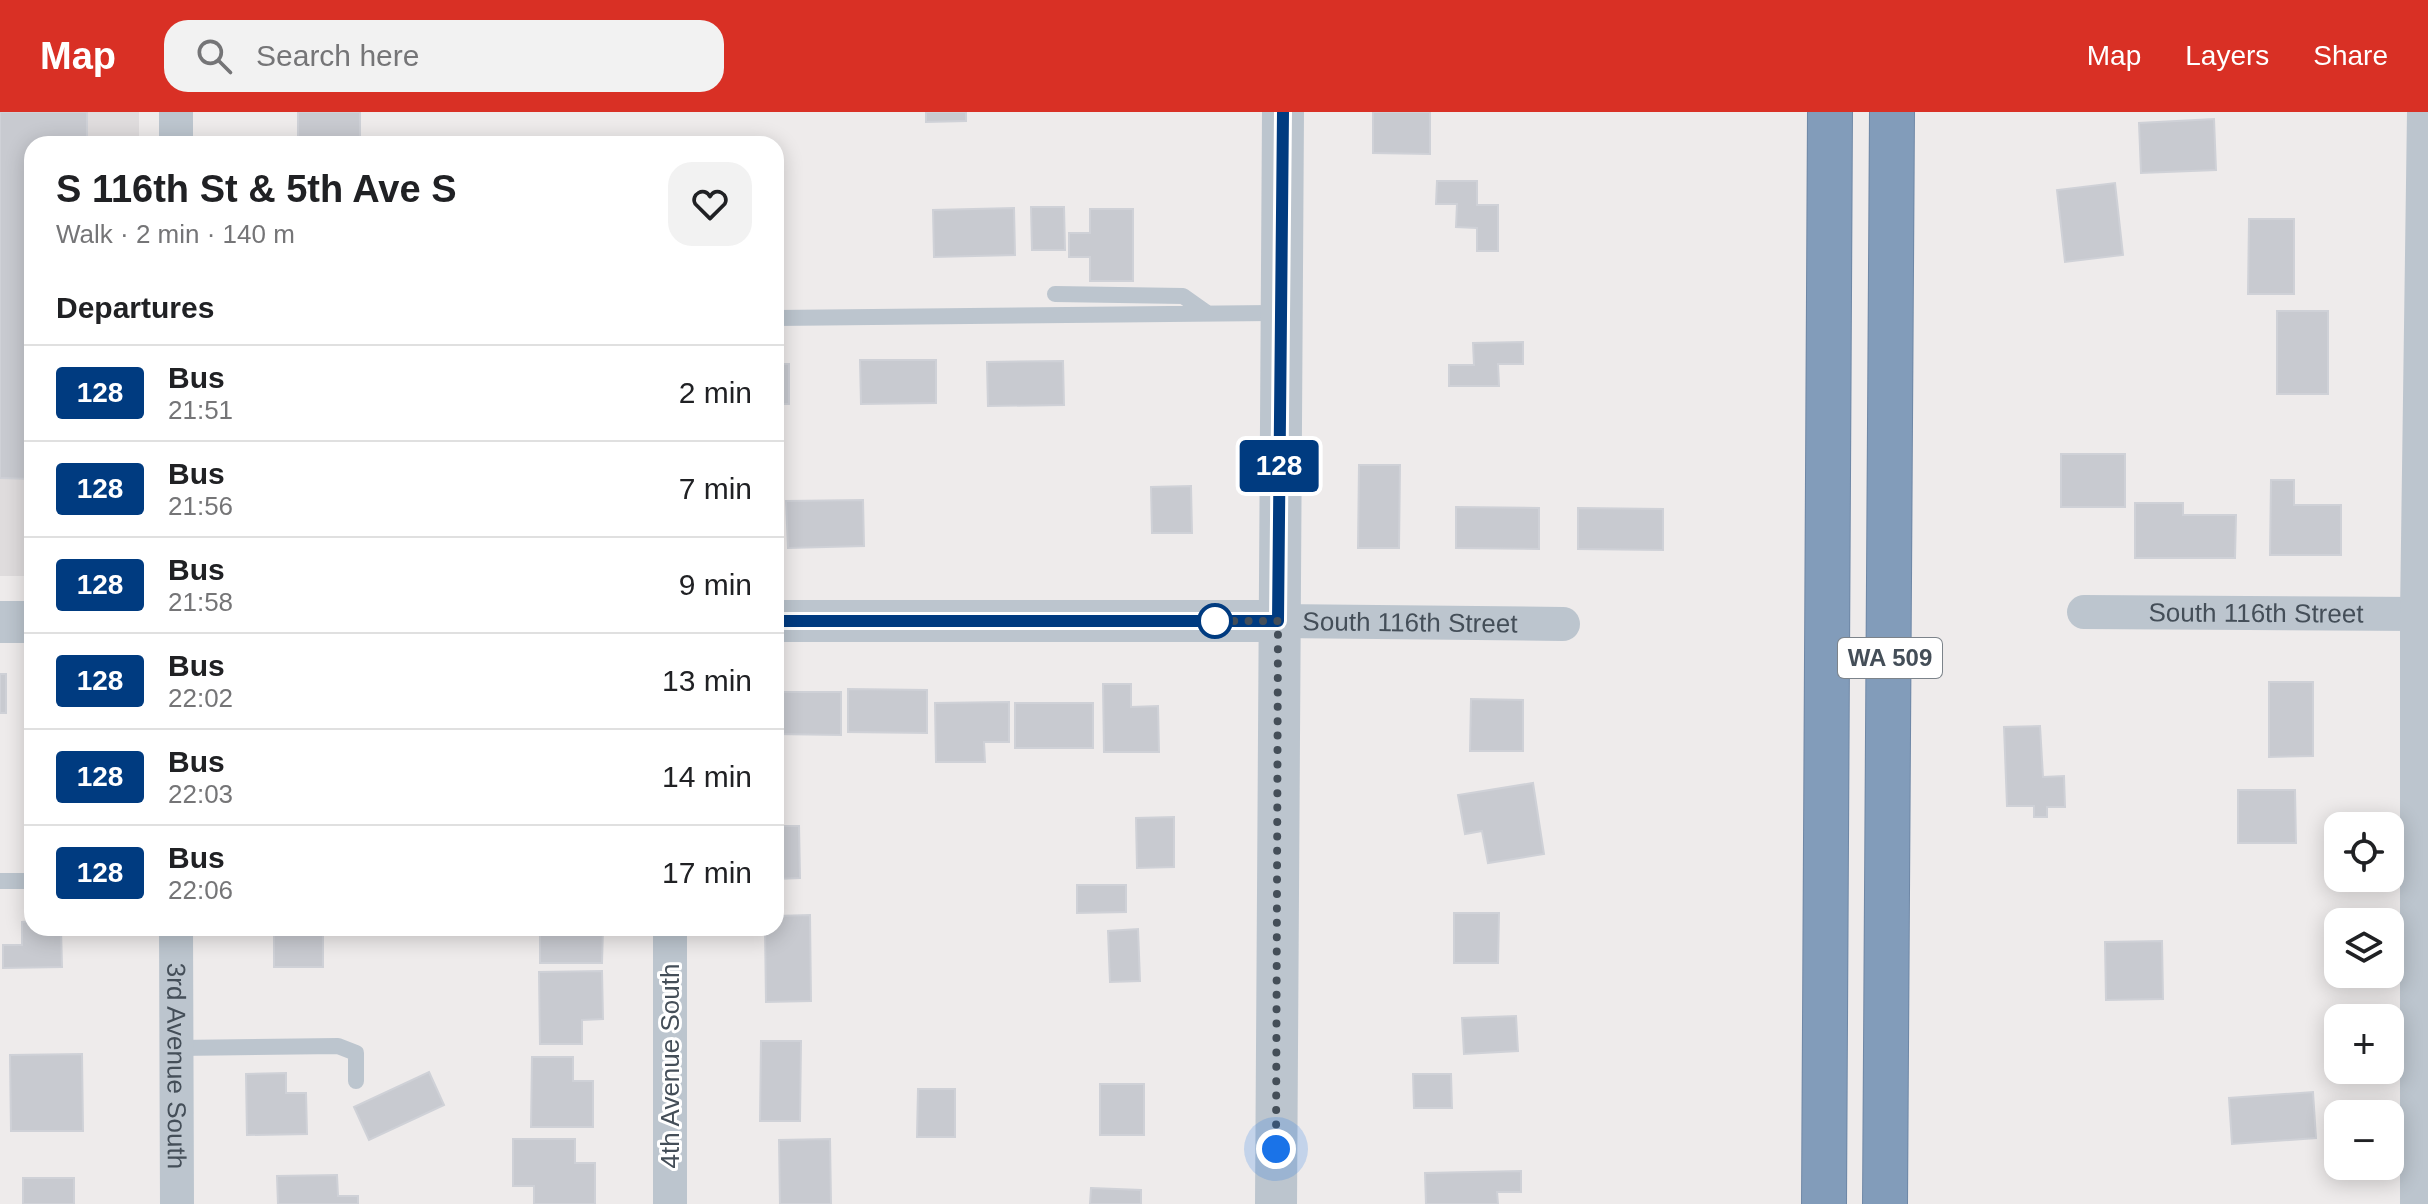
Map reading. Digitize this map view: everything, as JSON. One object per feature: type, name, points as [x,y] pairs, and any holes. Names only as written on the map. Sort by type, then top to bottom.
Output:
[{"type":"highway","name":"WA 509","points":[[1824,1204],[1830,112]]},
{"type":"highway","name":"WA 509","points":[[1885,1204],[1892,112]]},
{"type":"street","points":[[176,112],[176,136]]},
{"type":"street","points":[[1276,1204],[1283,112]]},
{"type":"street","points":[[2421,1204],[2428,112]]},
{"type":"street","name":"South 116th Street","points":[[2084,612],[2425,614]]},
{"type":"street","name":"South 116th Street","points":[[784,621],[1563,624]]},
{"type":"street","points":[[0,622],[24,622]]},
{"type":"street","name":"3rd Avenue South","points":[[176,936],[177,1204]]},
{"type":"street","name":"4th Avenue South","points":[[670,936],[670,1204]]},
{"type":"lane","points":[[1055,294],[1183,296],[1207,313]]},
{"type":"lane","points":[[784,318],[1281,313]]},
{"type":"lane","points":[[0,881],[24,881]]},
{"type":"lane","points":[[177,1048],[338,1046],[356,1053],[356,1081]]},
{"type":"shaded area","points":[[0,112],[139,112],[139,136],[24,136],[24,576],[0,576]]},
{"type":"building","points":[[0,112],[87,112],[87,136],[24,136],[24,479],[0,478]]},
{"type":"building","points":[[298,112],[360,112],[360,136],[298,136]]},
{"type":"building","points":[[926,112],[966,112],[966,121],[926,122]]},
{"type":"building","points":[[1373,112],[1430,112],[1430,154],[1373,153]]},
{"type":"building","points":[[2214,119],[2216,170],[2141,173],[2139,123]]},
{"type":"building","points":[[1437,181],[1477,181],[1477,205],[1498,205],[1498,251],[1477,251],[1477,228],[1456,227],[1457,204],[1436,204]]},
{"type":"building","points":[[2115,183],[2123,255],[2065,262],[2057,190]]},
{"type":"building","points":[[1031,207],[1064,207],[1065,250],[1032,250]]},
{"type":"building","points":[[1014,208],[1015,255],[934,257],[933,210]]},
{"type":"building","points":[[1090,209],[1133,209],[1133,281],[1090,281],[1090,257],[1069,257],[1069,233],[1090,233]]},
{"type":"building","points":[[2249,219],[2294,219],[2294,294],[2248,294]]},
{"type":"building","points":[[2277,311],[2328,311],[2328,394],[2277,394]]},
{"type":"building","points":[[1523,342],[1523,364],[1498,364],[1499,386],[1449,386],[1449,365],[1474,365],[1473,343]]},
{"type":"building","points":[[860,360],[936,360],[936,403],[861,404]]},
{"type":"building","points":[[1063,361],[1064,405],[988,406],[987,362]]},
{"type":"building","points":[[784,364],[789,364],[789,404],[784,404]]},
{"type":"building","points":[[2061,454],[2125,454],[2125,507],[2061,507]]},
{"type":"building","points":[[1359,465],[1400,465],[1399,548],[1358,548]]},
{"type":"building","points":[[2271,480],[2294,480],[2294,505],[2341,505],[2341,555],[2270,555]]},
{"type":"building","points":[[1191,486],[1192,533],[1152,533],[1151,487]]},
{"type":"building","points":[[863,500],[864,546],[788,548],[786,501]]},
{"type":"building","points":[[2135,503],[2183,503],[2183,515],[2236,515],[2235,558],[2135,558]]},
{"type":"building","points":[[1456,507],[1539,508],[1539,549],[1456,548]]},
{"type":"building","points":[[1578,508],[1663,509],[1663,550],[1578,549]]},
{"type":"building","points":[[0,674],[6,674],[6,713],[0,713]]},
{"type":"building","points":[[2269,682],[2313,682],[2313,756],[2269,757]]},
{"type":"building","points":[[1103,684],[1131,684],[1131,707],[1158,706],[1159,752],[1104,752]]},
{"type":"building","points":[[848,689],[927,690],[927,733],[848,732]]},
{"type":"building","points":[[784,692],[841,692],[841,735],[784,734]]},
{"type":"building","points":[[1471,699],[1523,700],[1523,751],[1470,751]]},
{"type":"building","points":[[1009,702],[1009,742],[984,742],[985,762],[936,762],[935,703]]},
{"type":"building","points":[[1015,703],[1093,703],[1093,748],[1015,748]]},
{"type":"building","points":[[2040,726],[2043,777],[2064,776],[2065,807],[2047,807],[2047,817],[2034,817],[2034,806],[2007,806],[2004,727]]},
{"type":"building","points":[[1533,783],[1544,854],[1488,863],[1482,831],[1465,834],[1458,795]]},
{"type":"building","points":[[2238,790],[2295,790],[2296,843],[2238,843]]},
{"type":"building","points":[[1174,817],[1174,867],[1137,868],[1136,818]]},
{"type":"building","points":[[784,826],[799,826],[800,878],[784,879]]},
{"type":"building","points":[[1077,885],[1126,885],[1126,912],[1077,913]]},
{"type":"building","points":[[1454,913],[1499,913],[1498,963],[1454,963]]},
{"type":"building","points":[[810,915],[811,1001],[766,1002],[765,936],[784,936],[784,916]]},
{"type":"building","points":[[22,922],[24,936],[61,936],[62,967],[3,968],[3,945],[22,945]]},
{"type":"building","points":[[1138,929],[1140,981],[1110,982],[1108,931]]},
{"type":"building","points":[[274,936],[323,936],[323,967],[274,967]]},
{"type":"building","points":[[540,936],[603,936],[602,963],[540,963]]},
{"type":"building","points":[[2162,941],[2163,999],[2106,1000],[2105,942]]},
{"type":"building","points":[[602,971],[603,1019],[582,1020],[582,1044],[540,1044],[539,972]]},
{"type":"building","points":[[1516,1016],[1518,1051],[1464,1054],[1462,1018]]},
{"type":"building","points":[[761,1041],[801,1041],[800,1121],[760,1121]]},
{"type":"building","points":[[82,1054],[83,1131],[11,1131],[10,1055]]},
{"type":"building","points":[[532,1057],[573,1057],[573,1081],[593,1081],[593,1127],[531,1127]]},
{"type":"building","points":[[429,1072],[444,1105],[369,1140],[354,1107]]},
{"type":"building","points":[[286,1073],[286,1093],[306,1093],[307,1134],[247,1135],[246,1074]]},
{"type":"building","points":[[1413,1074],[1451,1074],[1452,1108],[1414,1108]]},
{"type":"building","points":[[1100,1084],[1144,1084],[1144,1135],[1100,1135]]},
{"type":"building","points":[[918,1089],[955,1089],[955,1137],[917,1137]]},
{"type":"building","points":[[2313,1092],[2316,1138],[2232,1144],[2229,1098]]},
{"type":"building","points":[[513,1139],[575,1139],[575,1163],[595,1163],[595,1204],[534,1204],[534,1186],[513,1186]]},
{"type":"building","points":[[830,1139],[831,1204],[780,1204],[779,1140]]},
{"type":"building","points":[[1521,1171],[1521,1192],[1497,1192],[1498,1204],[1426,1204],[1425,1173]]},
{"type":"building","points":[[337,1175],[338,1196],[358,1196],[358,1204],[278,1204],[277,1176]]},
{"type":"building","points":[[23,1178],[74,1178],[74,1204],[23,1204]]},
{"type":"building","points":[[1091,1188],[1141,1190],[1141,1204],[1090,1204]]},
{"type":"bus line","name":"128","points":[[784,621],[1278,621],[1283,112]]},
{"type":"route","points":[[1215,621],[1203,621],[1278,621],[1276,1149]]}]
